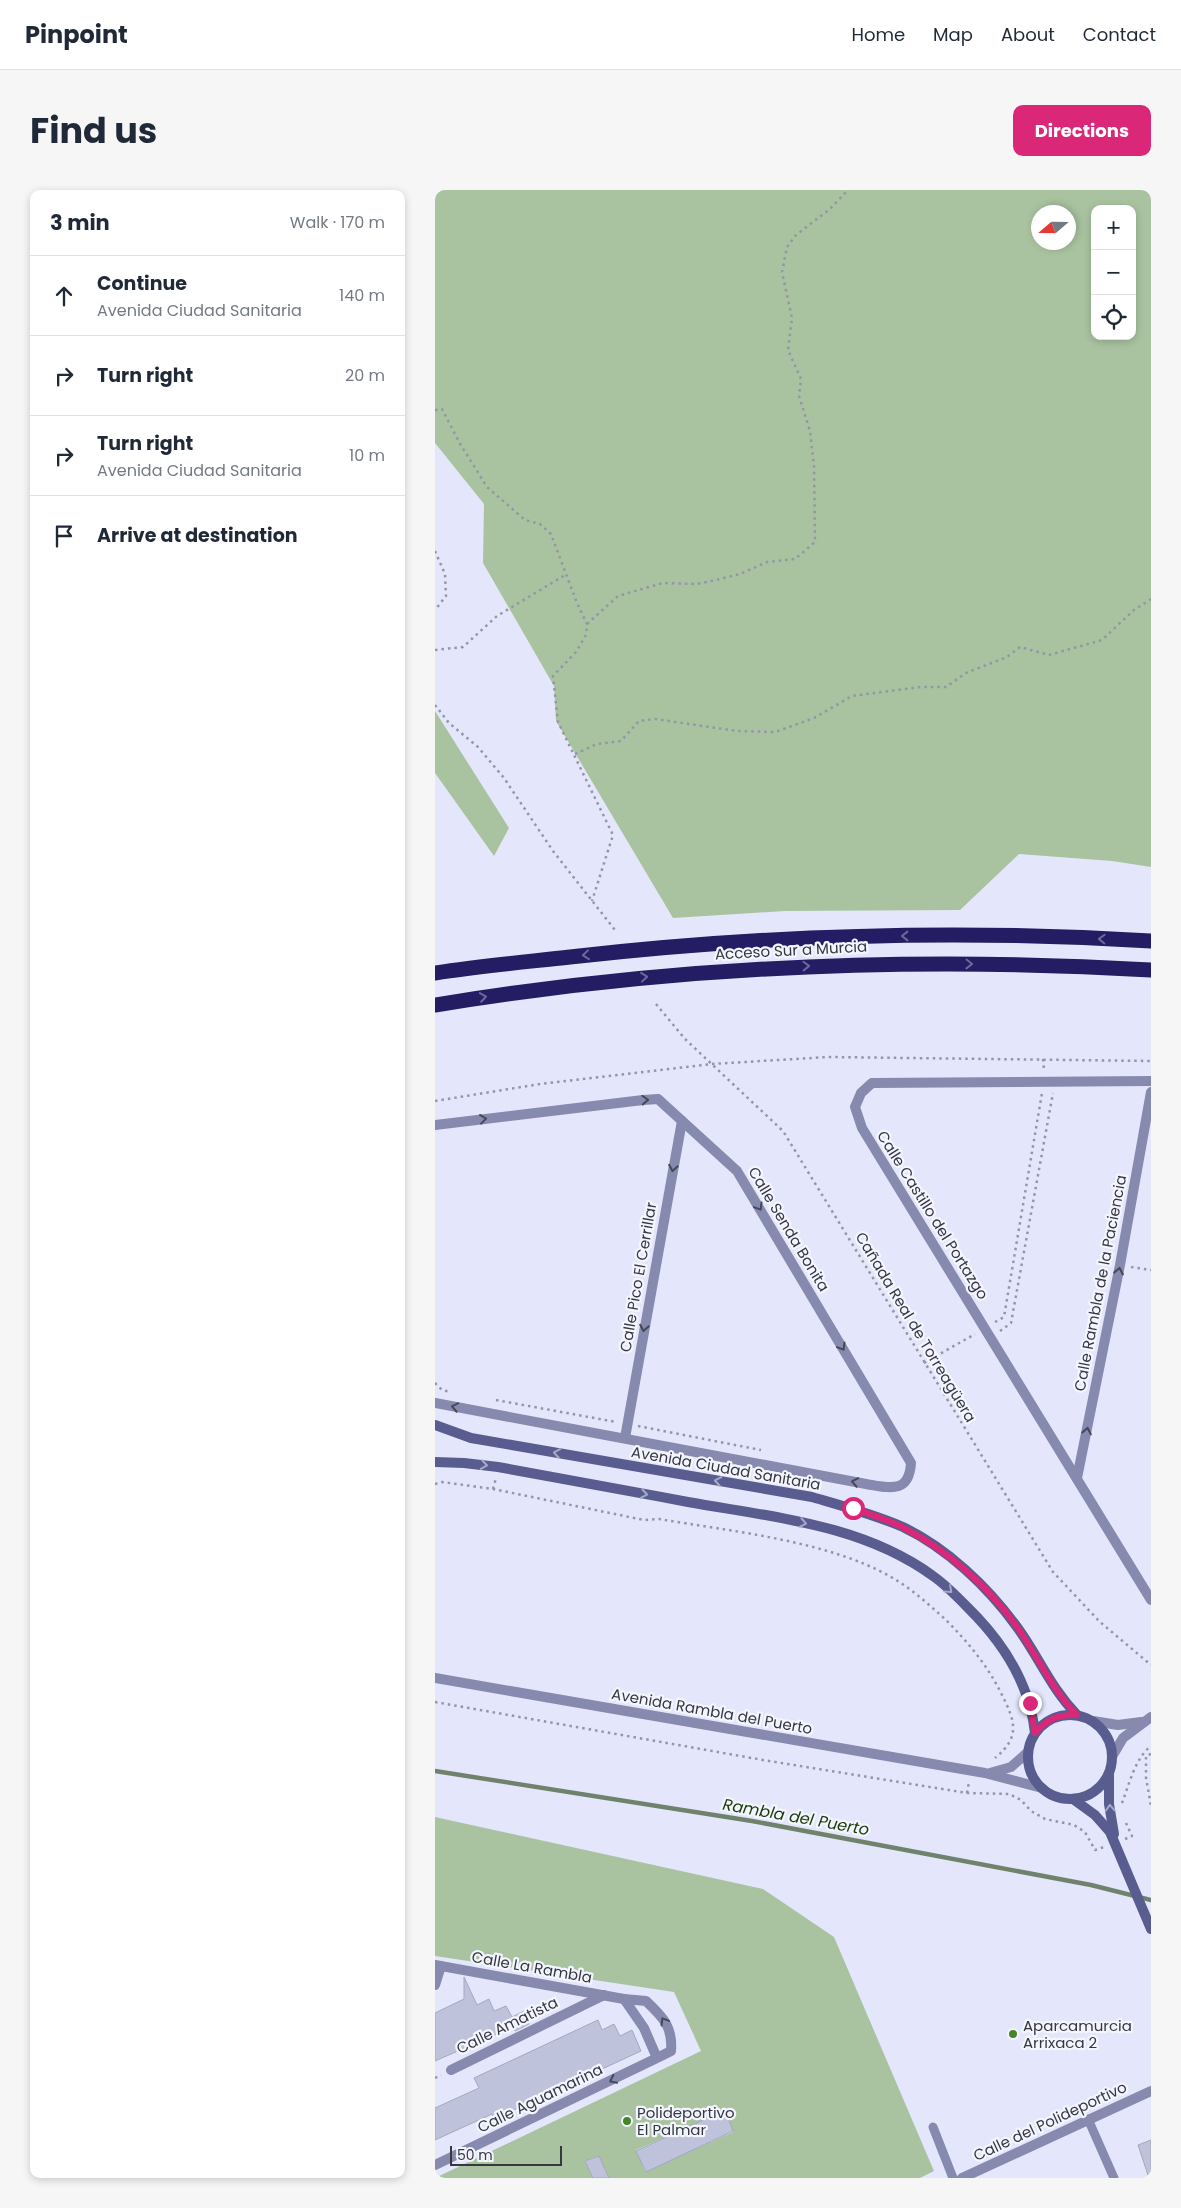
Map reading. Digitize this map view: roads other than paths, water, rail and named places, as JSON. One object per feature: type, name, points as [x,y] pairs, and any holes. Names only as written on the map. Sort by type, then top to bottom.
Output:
[{"type":"highway","name":"Acceso Sur a Murcia","points":[[435,974],[645,949],[797,938],[1026,936],[1151,942]]},
{"type":"highway","name":"Acceso Sur a Murcia","points":[[435,1005],[559,986],[649,976],[799,966],[960,964],[1151,970]]},
{"type":"street","name":"Calle Castillo del Portazgo","points":[[1151,1081],[871,1083],[861,1094],[855,1108],[862,1128],[1151,1600]]},
{"type":"street","name":"Calle Rambla de la Paciencia","points":[[1077,1478],[1120,1265],[1151,1092]]},
{"type":"street","name":"Calle Senda Bonita","points":[[436,1128],[643,1100],[658,1100],[737,1171],[911,1463],[910,1476],[903,1484],[892,1488],[625,1438]]},
{"type":"street","name":"Calle Pico El Cerrillar","points":[[625,1438],[682,1120]]},
{"type":"street","points":[[435,1404],[625,1438]]},
{"type":"street","name":"Avenida Ciudad Sanitaria","points":[[435,1425],[471,1438],[812,1497],[853,1508],[904,1528],[947,1555],[988,1592],[1016,1626],[1052,1686],[1077,1715]]},
{"type":"street","points":[[435,1462],[498,1467],[807,1523],[859,1538],[889,1550],[933,1576],[970,1610],[999,1643],[1011,1660],[1025,1688],[1033,1717],[1035,1733]]},
{"type":"street","name":"Avenida Rambla del Puerto","points":[[435,1678],[985,1773],[1042,1788]]},
{"type":"street","points":[[1109,1773],[1105,1781],[1091,1794],[1073,1799],[1056,1797],[1042,1788],[1031,1772],[1028,1752],[1035,1733],[1049,1720],[1067,1714],[1118,1725],[1148,1719]]},
{"type":"street","points":[[1148,1719],[1123,1738],[1113,1755],[1109,1773],[1110,1817],[1115,1842],[1151,1929]]},
{"type":"street","points":[[1093,1721],[1107,1736],[1113,1755]]},
{"type":"street","name":"Avenida Rambla del Puerto","points":[[985,1773],[1011,1767],[1028,1752]]},
{"type":"street","points":[[1073,1799],[1102,1822],[1115,1842]]},
{"type":"street","points":[[435,1985],[438,1966]]},
{"type":"street","name":"Calle La Rambla","points":[[438,1966],[624,1999],[646,2001],[663,2016],[672,2037],[671,2052],[657,2058]]},
{"type":"street","name":"Calle Amatista","points":[[451,2070],[604,1994]]},
{"type":"street","points":[[624,1999],[643,2028],[657,2058]]},
{"type":"street","name":"Calle Aguamarina","points":[[435,2165],[657,2058]]},
{"type":"street","name":"Calle del Polideportivo","points":[[962,2178],[1151,2091]]},
{"type":"lane","points":[[1087,2119],[1114,2178]]},
{"type":"lane","points":[[933,2127],[953,2178]]},
{"type":"waterway","name":"Rambla del Puerto","points":[[435,1771],[752,1821],[1091,1885],[1151,1900]]},
{"type":"place","name":"Aparcamurcia Arrixaca 2","points":[[1013,2034]]},
{"type":"place","name":"Polideportivo El Palmar","points":[[627,2121]]}]
